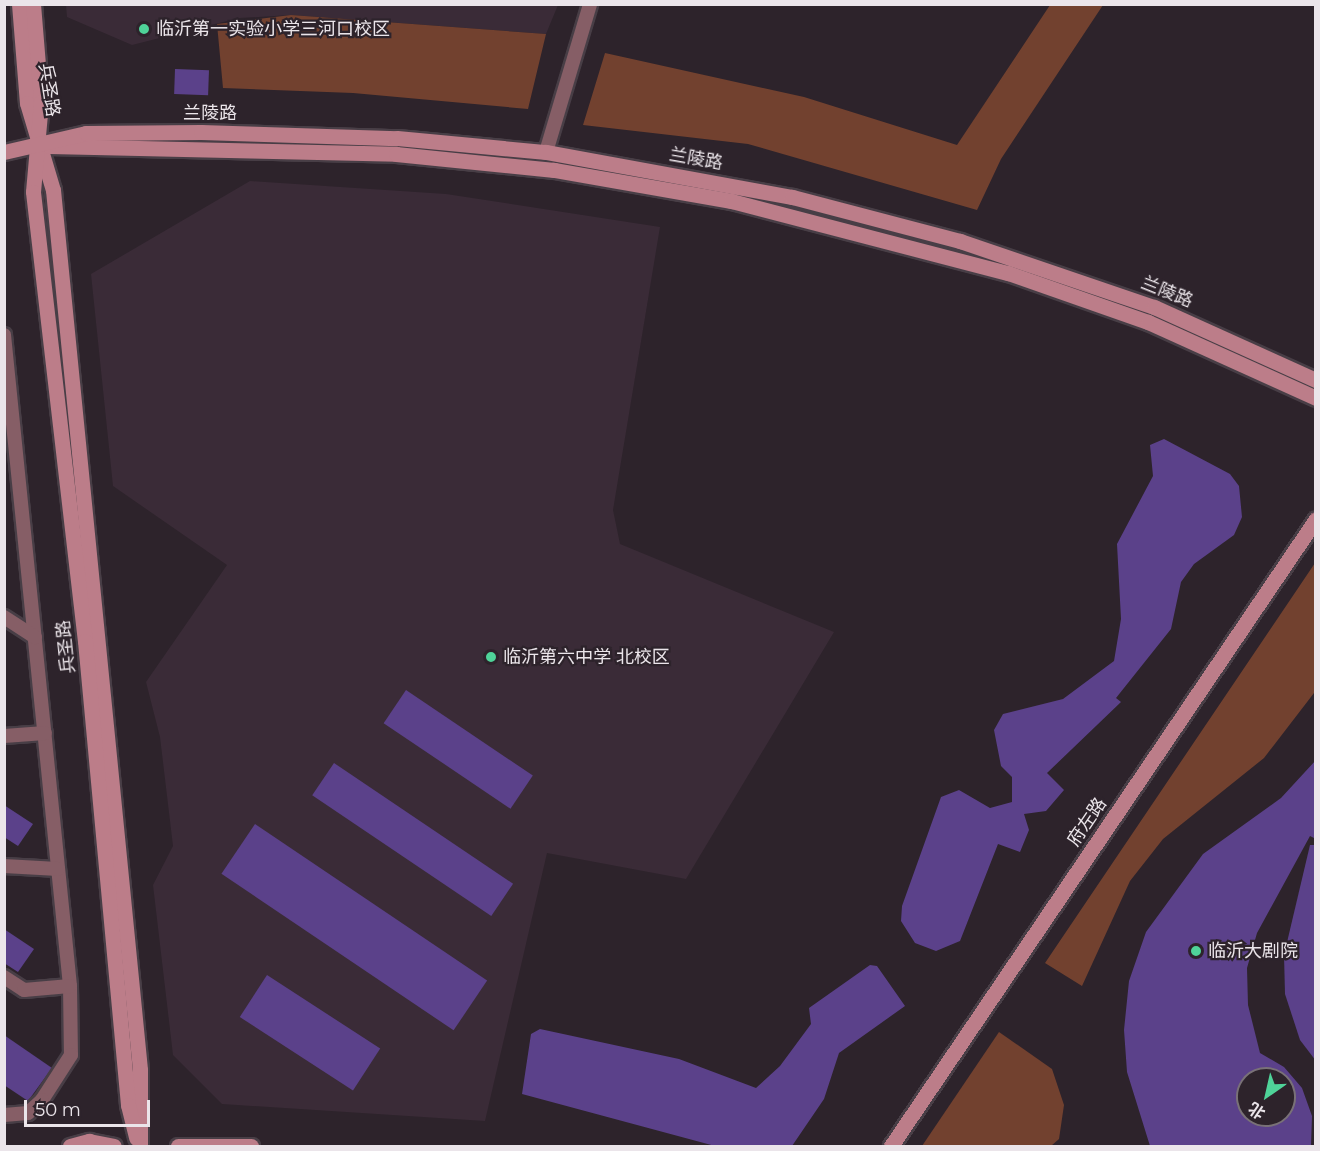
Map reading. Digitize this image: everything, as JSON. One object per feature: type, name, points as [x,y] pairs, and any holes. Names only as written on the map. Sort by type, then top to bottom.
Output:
[{"type":"main road","name":"兵圣路","points":[[19,4],[27,103],[40,144]]},
{"type":"main road","name":"兵圣路","points":[[33,4],[40,144],[33,192],[84,630],[128,1105],[139,1146]]},
{"type":"main road","name":"兰陵路","points":[[4,152],[86,133],[201,132],[397,138],[546,152],[792,197],[941,236],[1154,307],[1316,380]]},
{"type":"main road","name":"兰陵路","points":[[4,142],[88,150],[396,154],[554,170],[731,201],[1008,273],[1148,322],[1316,398]]},
{"type":"main road","name":"府左路","points":[[891,1146],[1316,519]]},
{"type":"main road","name":"府左路","points":[[901,1146],[1316,534]]},
{"type":"main road","points":[[70,1146],[89,1142],[114,1146]]},
{"type":"main road","points":[[178,1146],[251,1146]]},
{"type":"street","points":[[546,152],[590,4]]},
{"type":"street","points":[[4,335],[11,463],[35,637],[70,986],[71,1055],[62,1076],[28,1113],[4,1115]]},
{"type":"street","points":[[4,616],[35,637]]},
{"type":"street","points":[[4,736],[45,733]]},
{"type":"street","points":[[4,866],[58,869]]},
{"type":"street","points":[[4,977],[24,990],[70,986]]},
{"type":"shaded area","name":"临沂第一实验小学三河口校区","points":[[66,5],[558,5],[546,34],[291,15],[239,18],[132,45],[67,17]]},
{"type":"shaded area","points":[[1050,5],[1103,5],[1001,159],[977,210],[748,144],[583,125],[605,53],[804,97],[957,145]]},
{"type":"shaded area","points":[[291,15],[546,34],[528,109],[353,93],[223,88],[217,24]]},
{"type":"shaded area","name":"临沂第六中学 北校区","points":[[250,181],[446,194],[660,227],[613,510],[620,544],[834,632],[686,879],[547,853],[485,1121],[222,1104],[173,1055],[153,885],[173,846],[160,737],[146,682],[227,565],[113,486],[91,274]]},
{"type":"shaded area","points":[[1315,563],[1314,693],[1264,758],[1163,839],[1130,881],[1082,986],[1045,963]]},
{"type":"shaded area","points":[[999,1032],[1052,1069],[1064,1105],[1059,1139],[1051,1146],[922,1146]]},
{"type":"building","points":[[175,69],[209,70],[208,95],[174,94]]},
{"type":"building","points":[[1164,439],[1230,474],[1239,486],[1242,517],[1234,535],[1194,564],[1181,582],[1171,629],[1116,698],[1121,702],[1047,773],[1064,790],[1046,811],[1024,814],[1029,830],[1020,852],[998,844],[960,941],[936,951],[915,943],[901,921],[902,906],[941,797],[959,790],[990,808],[1012,802],[1012,777],[1001,766],[994,730],[1003,714],[1063,699],[1114,661],[1121,619],[1117,544],[1153,476],[1150,445]]},
{"type":"building","points":[[406,690],[533,776],[510,809],[384,723]]},
{"type":"building","name":"临沂大剧院","points":[[1316,760],[1316,839],[1310,836],[1257,933],[1247,968],[1248,1005],[1260,1053],[1284,1067],[1236,1067],[1236,1127],[1296,1127],[1296,1081],[1302,1088],[1312,1116],[1311,1146],[1150,1146],[1127,1072],[1124,1030],[1129,981],[1146,932],[1203,854],[1281,798]]},
{"type":"building","points":[[334,763],[513,884],[491,916],[312,795]]},
{"type":"building","points":[[4,805],[33,824],[18,846],[4,837]]},
{"type":"building","points":[[255,824],[487,981],[454,1030],[221,874]]},
{"type":"building","name":"临沂大剧院","points":[[1310,845],[1316,845],[1316,1061],[1300,1040],[1285,994],[1284,955]]},
{"type":"building","points":[[4,929],[34,949],[18,972],[4,963]]},
{"type":"building","points":[[870,965],[877,966],[905,1006],[839,1053],[824,1099],[792,1146],[715,1146],[522,1094],[531,1034],[540,1029],[679,1059],[756,1088],[780,1066],[811,1024],[809,1008]]},
{"type":"building","points":[[267,975],[380,1049],[353,1090],[240,1017]]},
{"type":"building","points":[[4,1035],[52,1068],[28,1101],[4,1085]]},
{"type":"place","name":"临沂第一实验小学三河口校区","points":[[144,29]]},
{"type":"place","name":"临沂第六中学 北校区","points":[[491,657]]},
{"type":"place","name":"临沂大剧院","points":[[1196,951]]}]
